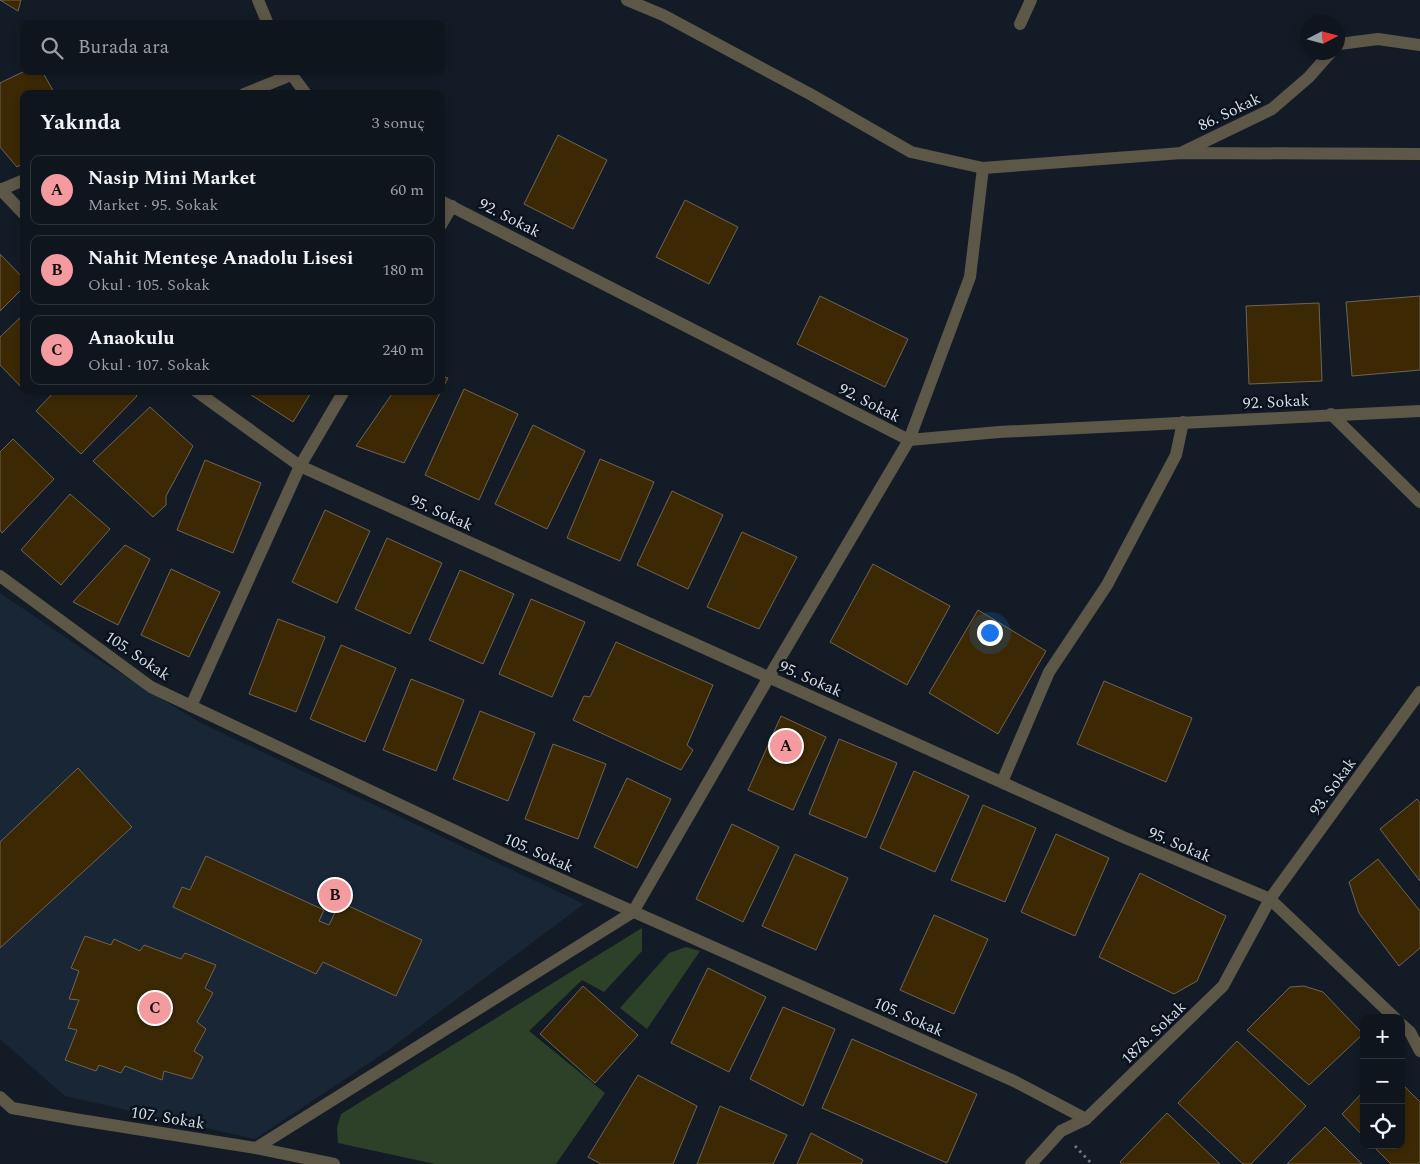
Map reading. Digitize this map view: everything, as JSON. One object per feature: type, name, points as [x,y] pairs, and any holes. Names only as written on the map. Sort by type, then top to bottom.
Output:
[{"type":"street","points":[[258,0],[266,20]]},
{"type":"street","points":[[627,0],[672,20],[810,94],[911,152],[984,168],[1182,153],[1420,154]]},
{"type":"street","points":[[1020,24],[1031,0]]},
{"type":"street","points":[[1345,43],[1378,39],[1420,45]]},
{"type":"street","name":"86. Sokak","points":[[1182,153],[1272,109],[1309,77],[1324,60]]},
{"type":"street","points":[[253,90],[286,75]]},
{"type":"street","points":[[292,75],[303,90]]},
{"type":"street","points":[[256,1148],[633,912],[909,440],[970,277],[984,168]]},
{"type":"street","points":[[20,182],[0,189],[20,210]]},
{"type":"street","name":"92. Sokak","points":[[447,203],[909,440],[999,432],[1420,411]]},
{"type":"street","name":"95. Sokak","points":[[202,395],[300,466],[1122,837],[1270,900],[1391,1014]]},
{"type":"street","points":[[191,706],[300,466],[342,395]]},
{"type":"street","name":"92. Sokak","points":[[1331,414],[1420,502]]},
{"type":"street","points":[[1002,782],[1048,672],[1107,586],[1176,455],[1183,422]]},
{"type":"street","name":"105. Sokak","points":[[0,576],[151,687],[506,855],[1014,1080],[1086,1119]]},
{"type":"street","name":"93. Sokak","points":[[1270,900],[1420,692]]},
{"type":"street","name":"1878. Sokak","points":[[1030,1164],[1061,1131],[1086,1119],[1223,986],[1270,900]]},
{"type":"street","points":[[1405,1028],[1410,1032],[1420,1051]]},
{"type":"street","name":"107. Sokak","points":[[0,1097],[12,1108],[256,1148],[334,1164]]},
{"type":"shaded area","points":[[0,593],[102,662],[201,723],[584,904],[387,1051],[255,1139],[65,1096],[0,1039]]},
{"type":"green space","points":[[642,928],[642,951],[604,992],[582,980],[529,1031],[605,1093],[556,1164],[435,1164],[338,1143],[337,1128],[341,1114]]},
{"type":"green space","points":[[686,947],[700,951],[647,1029],[620,1008],[669,953]]},
{"type":"building","points":[[0,0],[21,0],[18,11]]},
{"type":"building","points":[[20,73],[20,75],[44,75],[53,90],[20,90],[20,165],[17,167],[0,147],[0,83]]},
{"type":"building","points":[[558,135],[607,160],[573,229],[524,204]]},
{"type":"building","points":[[685,200],[738,227],[709,284],[656,257]]},
{"type":"building","points":[[0,254],[20,275],[20,291],[0,311]]},
{"type":"building","points":[[820,296],[908,339],[885,387],[797,344]]},
{"type":"building","points":[[1420,296],[1420,370],[1352,376],[1346,302]]},
{"type":"building","points":[[1319,303],[1322,381],[1249,384],[1246,306]]},
{"type":"building","points":[[20,318],[20,386],[0,365],[0,337]]},
{"type":"building","points":[[464,389],[518,414],[479,500],[425,475]]},
{"type":"building","points":[[51,395],[137,396],[81,454],[36,411]]},
{"type":"building","points":[[251,395],[310,395],[293,422]]},
{"type":"building","points":[[391,395],[439,395],[404,463],[356,446]]},
{"type":"building","points":[[150,407],[193,446],[166,496],[166,505],[153,517],[93,461]]},
{"type":"building","points":[[533,425],[585,451],[547,529],[495,504]]},
{"type":"building","points":[[13,439],[54,479],[2,533],[0,530],[0,452]]},
{"type":"building","points":[[600,459],[654,482],[620,561],[567,538]]},
{"type":"building","points":[[205,460],[261,483],[233,553],[177,530]]},
{"type":"building","points":[[672,491],[723,515],[688,589],[637,565]]},
{"type":"building","points":[[70,494],[110,529],[61,585],[21,550]]},
{"type":"building","points":[[325,510],[370,531],[337,603],[292,582]]},
{"type":"building","points":[[742,532],[797,557],[759,629],[707,607]]},
{"type":"building","points":[[387,538],[442,563],[410,634],[355,609]]},
{"type":"building","points":[[125,545],[150,559],[118,625],[73,602]]},
{"type":"building","points":[[873,564],[950,606],[907,685],[830,642]]},
{"type":"building","points":[[171,569],[220,592],[189,657],[141,635]]},
{"type":"building","points":[[460,570],[514,594],[483,664],[429,640]]},
{"type":"building","points":[[531,599],[585,622],[552,697],[499,674]]},
{"type":"building","points":[[978,610],[1046,651],[998,734],[929,693]]},
{"type":"building","points":[[278,619],[325,637],[296,712],[249,694]]},
{"type":"building","points":[[616,642],[713,685],[687,745],[693,750],[681,770],[573,720],[584,696],[590,697]]},
{"type":"building","points":[[341,645],[396,668],[365,742],[310,719]]},
{"type":"building","points":[[411,679],[464,700],[436,771],[383,750]]},
{"type":"building","points":[[1104,681],[1192,718],[1166,782],[1077,744]]},
{"type":"building","points":[[480,711],[535,733],[508,801],[453,779]]},
{"type":"building","points":[[781,716],[826,737],[793,810],[748,790]]},
{"type":"building","points":[[839,739],[897,763],[866,838],[809,814]]},
{"type":"building","points":[[553,744],[606,764],[578,839],[525,819]]},
{"type":"building","points":[[78,768],[132,827],[0,948],[0,842]]},
{"type":"building","points":[[914,771],[969,796],[935,872],[880,848]]},
{"type":"building","points":[[627,778],[671,799],[637,868],[594,847]]},
{"type":"building","points":[[1417,799],[1420,803],[1420,881],[1380,829]]},
{"type":"building","points":[[983,805],[1036,828],[1005,902],[951,880]]},
{"type":"building","points":[[732,824],[779,847],[743,922],[696,899]]},
{"type":"building","points":[[1056,834],[1109,858],[1075,936],[1021,912]]},
{"type":"building","points":[[795,854],[848,878],[816,950],[762,926]]},
{"type":"building","points":[[206,856],[324,910],[319,921],[329,925],[340,902],[422,940],[396,996],[323,962],[316,974],[173,907],[182,887],[190,890]]},
{"type":"building","points":[[1378,859],[1420,911],[1420,948],[1399,966],[1359,913],[1349,882]]},
{"type":"building","points":[[1140,873],[1226,916],[1197,981],[1174,994],[1099,957]]},
{"type":"building","points":[[934,915],[988,939],[954,1014],[900,990]]},
{"type":"building","points":[[85,936],[111,945],[114,939],[140,951],[144,945],[181,959],[185,953],[216,965],[205,988],[213,993],[197,1022],[206,1029],[194,1051],[203,1057],[192,1079],[164,1071],[162,1080],[125,1066],[121,1073],[99,1065],[96,1071],[65,1060],[77,1030],[68,1028],[79,1000],[69,999],[79,971],[71,968]]},
{"type":"building","points":[[708,968],[766,997],[729,1072],[671,1043]]},
{"type":"building","points":[[583,986],[638,1035],[595,1083],[540,1034]]},
{"type":"building","points":[[1304,986],[1323,992],[1360,1031],[1360,1037],[1309,1085],[1247,1030],[1290,987]]},
{"type":"building","points":[[783,1007],[835,1029],[803,1106],[750,1079]]},
{"type":"building","points":[[852,1039],[977,1094],[947,1163],[822,1108]]},
{"type":"building","points":[[1237,1041],[1306,1106],[1251,1164],[1243,1164],[1178,1103]]},
{"type":"building","points":[[638,1075],[697,1106],[673,1164],[601,1164],[588,1157]]},
{"type":"building","points":[[1405,1087],[1420,1102],[1420,1162],[1418,1164],[1391,1164],[1376,1149],[1405,1149]]},
{"type":"building","points":[[1360,1095],[1360,1133],[1342,1114]]},
{"type":"building","points":[[720,1106],[787,1135],[773,1164],[697,1164]]},
{"type":"building","points":[[1167,1113],[1220,1164],[1122,1164],[1120,1162]]},
{"type":"building","points":[[1325,1127],[1362,1164],[1287,1164]]},
{"type":"building","points":[[811,1133],[863,1160],[861,1164],[797,1164]]},
{"type":"place","name":"Nasip Mini Market","points":[[786,746]]},
{"type":"place","name":"Nahit Menteşe Anadolu Lisesi","points":[[335,895]]},
{"type":"place","name":"Anaokulu","points":[[155,1008]]}]
